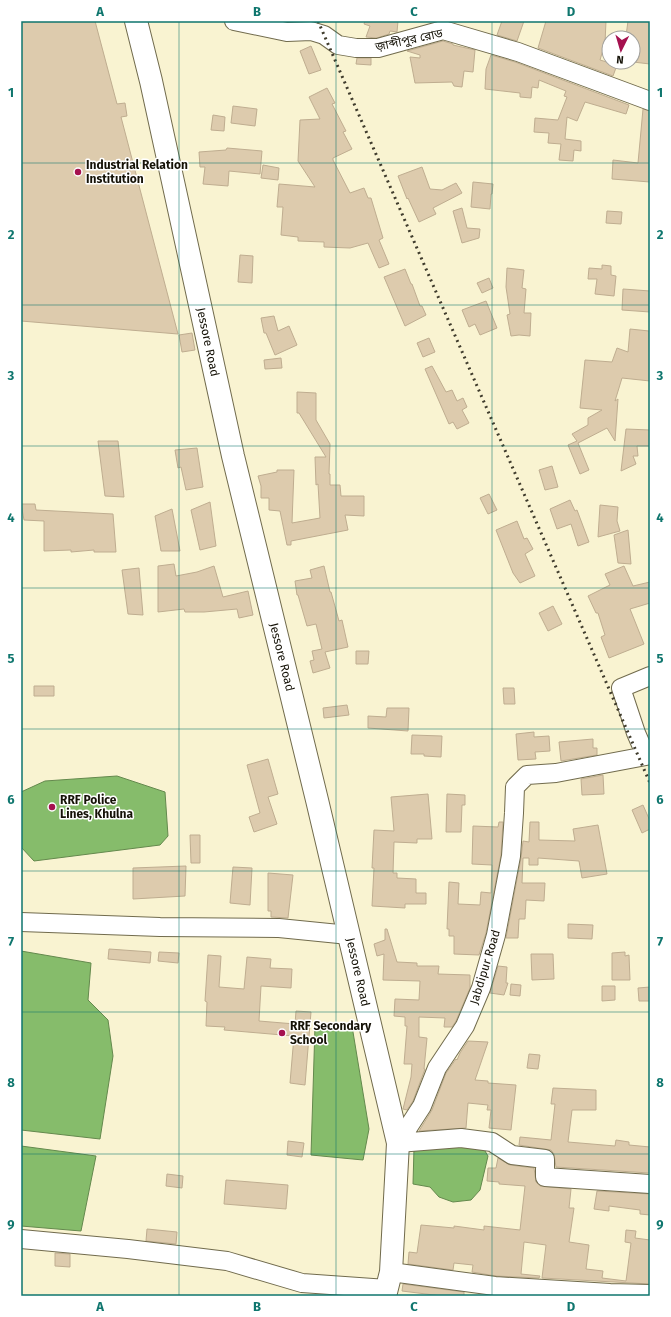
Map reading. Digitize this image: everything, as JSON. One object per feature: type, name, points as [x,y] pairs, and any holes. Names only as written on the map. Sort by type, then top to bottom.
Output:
[{"type":"highway","name":"Jessore Road","points":[[136,21],[151,81],[233,456],[398,1143],[381,1288]]},
{"type":"street","name":"জ়াব্দীপুর রোড","points":[[234,21],[287,32],[311,31],[324,35],[338,45],[356,48],[378,48],[443,30],[518,52],[650,101]]},
{"type":"street","name":"Jabdipur Road","points":[[398,1143],[422,1106],[437,1068],[465,1026],[481,988],[496,935],[511,856],[515,787],[527,775],[556,773],[646,756],[636,733],[621,688],[650,676]]},
{"type":"street","points":[[21,922],[160,927],[278,928],[349,934]]},
{"type":"street","points":[[398,1143],[461,1138],[492,1142],[512,1155],[545,1159],[545,1177],[650,1184]]},
{"type":"street","points":[[21,1239],[128,1249],[227,1261],[302,1283],[381,1288],[495,1286],[650,1294]]},
{"type":"shaded area","points":[[117,776],[165,792],[168,836],[160,845],[34,861],[21,847],[21,792],[45,781]]},
{"type":"shaded area","points":[[21,951],[91,963],[88,1000],[108,1020],[113,1056],[100,1139],[21,1130]]},
{"type":"shaded area","points":[[315,1026],[352,1026],[369,1129],[363,1160],[311,1155]]},
{"type":"shaded area","points":[[21,1146],[96,1156],[81,1231],[21,1226]]},
{"type":"shaded area","points":[[482,1146],[488,1156],[480,1190],[471,1200],[453,1202],[439,1197],[430,1187],[413,1184],[414,1148]]},
{"type":"building","name":"Industrial Relation Institution","points":[[29,21],[95,21],[117,104],[125,103],[127,116],[121,117],[178,334],[21,321],[21,23]]},
{"type":"building","points":[[365,21],[398,21],[397,32],[390,31],[389,34],[377,38],[366,37],[370,26],[364,24]]},
{"type":"building","points":[[502,21],[524,21],[517,41],[497,35]]},
{"type":"building","points":[[546,21],[606,21],[606,30],[601,30],[601,70],[615,70],[613,76],[538,48]]},
{"type":"building","points":[[628,21],[650,21],[650,64],[641,63],[641,30],[627,30]]},
{"type":"building","points":[[443,41],[475,50],[473,72],[464,71],[462,87],[454,86],[452,82],[415,83],[410,57],[420,58],[420,55],[407,51]]},
{"type":"building","points":[[311,46],[321,70],[309,74],[300,51]]},
{"type":"building","points":[[491,55],[515,62],[629,105],[626,114],[585,102],[577,121],[567,117],[565,139],[581,141],[581,151],[574,150],[573,161],[559,160],[561,144],[548,143],[549,133],[534,132],[535,118],[558,120],[567,97],[564,96],[566,91],[539,80],[538,88],[532,87],[531,98],[520,97],[520,93],[485,89],[486,69]]},
{"type":"building","points":[[357,58],[371,58],[371,65],[356,64]]},
{"type":"building","points":[[327,88],[335,103],[332,104],[346,131],[343,132],[352,149],[333,158],[333,160],[350,193],[364,188],[368,198],[371,198],[383,238],[379,240],[389,264],[379,268],[368,243],[350,248],[324,247],[324,242],[298,241],[298,237],[281,235],[283,207],[277,207],[279,184],[315,187],[298,161],[300,120],[320,119],[309,97]]},
{"type":"building","points":[[233,106],[257,109],[255,126],[231,123]]},
{"type":"building","points":[[643,109],[650,111],[650,182],[612,179],[613,160],[638,163]]},
{"type":"building","points":[[213,115],[225,117],[224,131],[211,130]]},
{"type":"building","points":[[227,148],[262,151],[260,174],[229,171],[228,186],[203,184],[205,167],[200,167],[199,152],[226,150]]},
{"type":"building","points":[[263,165],[279,168],[278,180],[261,178]]},
{"type":"building","points":[[422,167],[430,189],[442,190],[456,183],[462,193],[433,208],[436,214],[419,222],[408,198],[407,199],[398,176]]},
{"type":"building","points":[[473,182],[493,184],[490,209],[471,207]]},
{"type":"building","points":[[462,208],[467,228],[480,229],[479,238],[462,243],[453,211]]},
{"type":"building","points":[[607,211],[622,212],[621,224],[606,223]]},
{"type":"building","points":[[240,255],[253,256],[252,283],[238,282]]},
{"type":"building","points":[[602,265],[611,266],[611,275],[616,276],[614,296],[595,294],[597,279],[588,279],[589,268],[602,269]]},
{"type":"building","points":[[507,268],[524,270],[522,288],[526,289],[524,313],[531,313],[530,336],[511,336],[507,315],[510,314],[506,287]]},
{"type":"building","points":[[405,269],[420,306],[422,306],[426,315],[405,326],[384,277]]},
{"type":"building","points":[[489,278],[493,288],[482,293],[477,283]]},
{"type":"building","points":[[623,289],[650,291],[650,312],[622,310]]},
{"type":"building","points":[[486,301],[497,328],[480,335],[475,324],[469,327],[462,310]]},
{"type":"building","points":[[274,316],[278,331],[289,326],[297,345],[275,355],[266,333],[264,333],[261,318]]},
{"type":"building","points":[[630,329],[649,331],[650,381],[622,378],[615,401],[618,399],[615,441],[607,428],[578,443],[589,470],[580,474],[568,445],[577,441],[572,434],[588,425],[588,418],[602,410],[580,408],[585,360],[612,362],[617,348],[628,352]]},
{"type":"building","points":[[192,333],[195,350],[182,352],[179,335]]},
{"type":"building","points":[[429,338],[435,352],[423,357],[417,343]]},
{"type":"building","points":[[281,358],[282,368],[265,369],[264,360]]},
{"type":"building","points":[[432,366],[446,392],[452,390],[457,401],[463,398],[467,407],[462,410],[469,423],[457,429],[453,422],[449,424],[425,369]]},
{"type":"building","points":[[297,392],[316,393],[316,420],[330,444],[330,485],[340,485],[341,496],[364,496],[364,516],[345,515],[348,530],[291,541],[291,545],[287,545],[280,511],[269,510],[269,498],[261,498],[261,486],[258,476],[277,472],[277,470],[294,470],[292,523],[320,518],[318,484],[316,485],[315,457],[326,457],[299,413],[297,413]]},
{"type":"building","points":[[626,429],[650,430],[650,446],[637,446],[638,456],[633,456],[636,464],[621,471]]},
{"type":"building","points":[[98,441],[118,441],[124,497],[105,496]]},
{"type":"building","points":[[197,448],[203,487],[186,490],[181,467],[178,468],[175,450]]},
{"type":"building","points":[[552,466],[558,487],[545,490],[539,470]]},
{"type":"building","points":[[489,494],[497,510],[488,514],[480,498]]},
{"type":"building","points":[[570,500],[575,511],[577,510],[589,542],[578,546],[571,524],[557,529],[550,509]]},
{"type":"building","points":[[210,502],[216,546],[200,550],[191,510]]},
{"type":"building","points":[[21,504],[35,504],[36,510],[113,514],[116,552],[94,552],[94,550],[71,552],[71,550],[44,551],[44,521],[24,520]]},
{"type":"building","points":[[600,505],[618,507],[617,521],[620,531],[598,537]]},
{"type":"building","points":[[172,509],[180,551],[161,551],[155,516]]},
{"type":"building","points":[[517,521],[524,539],[527,538],[533,549],[525,554],[535,576],[520,583],[513,573],[496,530]]},
{"type":"building","points":[[628,530],[631,564],[618,563],[614,535]]},
{"type":"building","points":[[174,564],[176,576],[197,572],[214,566],[223,597],[248,591],[253,615],[239,618],[237,609],[185,612],[184,609],[158,612],[158,566]]},
{"type":"building","points":[[324,566],[339,621],[342,620],[348,647],[325,652],[330,668],[313,673],[310,661],[314,660],[312,651],[322,649],[316,624],[307,626],[297,595],[295,581],[312,578],[310,570]]},
{"type":"building","points":[[624,566],[633,586],[650,582],[650,603],[630,609],[644,644],[609,658],[601,637],[605,635],[598,613],[596,613],[588,596],[610,585],[605,574]]},
{"type":"building","points":[[139,568],[143,615],[128,614],[122,570]]},
{"type":"building","points":[[553,606],[562,624],[548,631],[539,613]]},
{"type":"building","points":[[356,651],[369,651],[368,664],[356,664]]},
{"type":"building","points":[[34,686],[54,686],[54,696],[34,696]]},
{"type":"building","points":[[503,688],[514,688],[515,704],[504,704]]},
{"type":"building","points":[[347,705],[349,715],[324,718],[323,708]]},
{"type":"building","points":[[387,708],[409,708],[408,731],[368,728],[368,716],[386,717]]},
{"type":"building","points":[[534,732],[534,737],[549,736],[550,751],[535,752],[536,759],[518,760],[516,734]]},
{"type":"building","points":[[412,735],[442,736],[441,757],[424,756],[424,754],[411,754]]},
{"type":"building","points":[[593,739],[593,748],[597,748],[597,755],[561,761],[559,742]]},
{"type":"building","points":[[268,759],[278,794],[268,797],[277,824],[254,832],[249,817],[260,813],[247,765]]},
{"type":"building","points":[[603,775],[604,794],[582,795],[581,779]]},
{"type":"building","points":[[428,794],[432,839],[417,839],[417,843],[394,842],[393,873],[397,873],[397,878],[416,879],[416,893],[426,893],[426,904],[405,904],[405,908],[372,906],[374,830],[394,831],[391,797]]},
{"type":"building","points":[[447,794],[465,795],[465,805],[462,805],[461,832],[446,832]]},
{"type":"building","points":[[643,805],[650,821],[650,829],[642,833],[632,810]]},
{"type":"building","points":[[499,822],[503,822],[501,855],[486,933],[479,955],[454,954],[454,936],[449,936],[449,929],[447,929],[449,882],[459,883],[458,904],[480,905],[481,892],[491,893],[492,865],[472,864],[473,826],[498,827]]},
{"type":"building","points":[[530,822],[539,822],[539,840],[575,841],[573,829],[598,825],[607,874],[582,878],[579,861],[538,858],[538,865],[529,865],[529,858],[523,858],[522,883],[545,883],[544,901],[526,900],[525,919],[519,919],[518,938],[506,938],[523,841],[529,842]]},
{"type":"building","points":[[190,835],[200,835],[200,863],[191,863]]},
{"type":"building","points":[[186,866],[185,896],[133,899],[133,868]]},
{"type":"building","points":[[233,867],[252,868],[250,905],[230,903]]},
{"type":"building","points":[[268,873],[293,875],[288,918],[271,917],[271,911],[268,911]]},
{"type":"building","points":[[568,924],[593,925],[592,939],[568,938]]},
{"type":"building","points":[[385,929],[387,929],[397,962],[417,963],[417,966],[439,966],[438,974],[470,975],[470,988],[452,1027],[444,1027],[445,1018],[419,1017],[419,1037],[427,1038],[425,1069],[413,1101],[407,1110],[403,1109],[411,1077],[412,1064],[404,1064],[407,1026],[405,1026],[405,1017],[394,1016],[395,999],[419,1000],[420,981],[383,980],[384,954],[377,956],[374,944],[385,940]]},
{"type":"building","points":[[109,949],[151,952],[150,963],[108,959]]},
{"type":"building","points":[[159,952],[179,953],[178,963],[158,961]]},
{"type":"building","points":[[625,952],[625,956],[629,955],[630,980],[612,980],[612,953]]},
{"type":"building","points":[[531,954],[553,954],[554,979],[532,980]]},
{"type":"building","points":[[208,955],[221,956],[219,987],[244,989],[247,957],[271,959],[270,968],[292,969],[291,988],[261,986],[259,1021],[295,1024],[296,1011],[311,1012],[305,1085],[290,1083],[294,1036],[224,1030],[225,1027],[206,1026],[207,1002],[205,1001]]},
{"type":"building","points":[[498,966],[507,967],[506,983],[508,983],[504,995],[490,993]]},
{"type":"building","points":[[511,984],[521,985],[520,996],[510,995]]},
{"type":"building","points":[[602,986],[615,986],[615,1000],[602,1001]]},
{"type":"building","points":[[650,987],[650,1001],[639,1001],[638,988]]},
{"type":"building","points":[[468,1041],[488,1042],[475,1080],[488,1081],[488,1083],[516,1085],[511,1130],[489,1128],[491,1110],[487,1110],[488,1105],[468,1103],[466,1128],[419,1131],[432,1110],[446,1073],[456,1059],[457,1060]]},
{"type":"building","points":[[529,1054],[540,1055],[538,1069],[527,1068]]},
{"type":"building","points":[[553,1088],[596,1090],[596,1110],[572,1110],[568,1142],[615,1146],[616,1140],[629,1142],[629,1145],[650,1147],[649,1173],[556,1167],[554,1154],[551,1150],[519,1145],[520,1137],[551,1140],[555,1104],[551,1104]]},
{"type":"building","points":[[288,1141],[304,1143],[302,1157],[287,1155]]},
{"type":"building","points":[[498,1158],[510,1165],[534,1168],[536,1182],[540,1186],[571,1189],[569,1208],[574,1208],[569,1242],[589,1245],[586,1269],[603,1271],[602,1278],[626,1281],[631,1243],[625,1242],[626,1230],[636,1231],[635,1238],[650,1240],[650,1284],[542,1278],[546,1245],[524,1242],[521,1274],[540,1276],[539,1278],[496,1276],[472,1272],[473,1265],[454,1263],[453,1270],[408,1264],[409,1252],[417,1253],[421,1225],[454,1228],[454,1226],[484,1230],[484,1226],[520,1230],[525,1186],[499,1184],[499,1182],[487,1181],[488,1168],[496,1168]]},
{"type":"building","points":[[167,1174],[183,1176],[182,1188],[166,1186]]},
{"type":"building","points":[[226,1180],[288,1185],[286,1209],[224,1204]]},
{"type":"building","points":[[597,1191],[650,1194],[650,1215],[640,1214],[640,1210],[609,1206],[609,1211],[594,1209]]},
{"type":"building","points":[[147,1229],[177,1232],[176,1244],[146,1241]]},
{"type":"building","points":[[55,1253],[70,1254],[70,1267],[55,1266]]},
{"type":"building","points":[[403,1284],[464,1292],[464,1296],[442,1296],[402,1291]]},
{"type":"railway","points":[[318,21],[650,783]]},
{"type":"place","name":"Industrial Relation Institution","points":[[78,172]]},
{"type":"place","name":"RRF Police Lines, Khulna","points":[[52,807]]},
{"type":"place","name":"RRF Secondary School","points":[[282,1033]]}]
